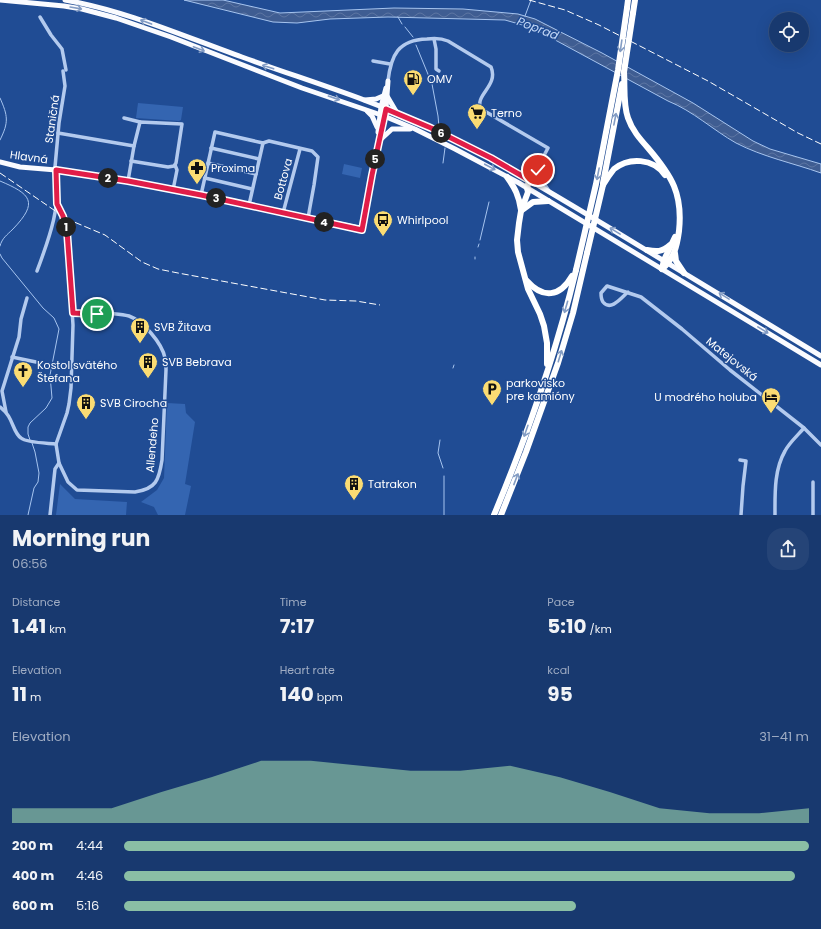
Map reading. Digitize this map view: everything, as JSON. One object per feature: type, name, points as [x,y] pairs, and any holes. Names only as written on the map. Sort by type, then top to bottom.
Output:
[{"type":"highway","points":[[494,515],[519,453],[547,371],[576,270],[598,176],[618,70],[628,0]]},
{"type":"highway","points":[[502,515],[524,459],[558,363],[573,313],[603,184],[624,72],[635,0]]},
{"type":"highway","points":[[624,72],[626,109],[628,118],[640,138],[655,156],[672,181],[680,207],[680,221],[674,251],[662,269]]},
{"type":"highway","points":[[603,184],[613,170],[620,165],[638,160],[656,166],[664,172],[676,198],[678,209],[677,224],[667,262]]},
{"type":"highway","points":[[507,177],[516,189],[520,200],[521,211]]},
{"type":"highway","points":[[529,180],[527,188],[528,192],[521,211],[517,240],[519,259],[528,289],[544,326],[547,343],[547,371]]},
{"type":"highway","points":[[520,200],[522,190],[527,188]]},
{"type":"highway","points":[[521,211],[533,202],[548,201]]},
{"type":"highway","points":[[647,250],[657,252],[663,251],[673,243]]},
{"type":"highway","points":[[674,251],[676,261],[684,273]]},
{"type":"highway","points":[[526,280],[539,291],[553,293],[561,290],[568,284],[576,270]]},
{"type":"main road","points":[[0,0],[70,7],[116,18],[302,88],[366,109],[415,129],[439,140],[527,188],[821,365]]},
{"type":"main road","points":[[65,0],[89,4],[128,15],[363,100],[437,131],[514,171],[821,356]]},
{"type":"main road","points":[[379,142],[388,81]]},
{"type":"main road","points":[[363,100],[376,99],[385,96]]},
{"type":"main road","points":[[385,96],[398,114]]},
{"type":"main road","points":[[366,109],[376,122],[379,142]]},
{"type":"main road","points":[[378,132],[382,115]]},
{"type":"main road","points":[[379,142],[392,129],[415,129]]},
{"type":"main road","name":"Hlavná","points":[[0,162],[20,167],[128,181],[249,205],[362,230],[379,142]]},
{"type":"street","name":"Staničná","points":[[40,17],[62,49],[65,70],[65,86],[58,133],[56,172],[57,204]]},
{"type":"street","points":[[388,81],[390,64],[398,49],[405,43],[420,39],[442,38],[491,67],[494,73],[493,80],[480,102],[481,109],[548,148],[534,177],[529,180]]},
{"type":"street","points":[[434,39],[436,50],[436,69],[440,71]]},
{"type":"street","points":[[373,60],[390,64]]},
{"type":"street","points":[[124,118],[140,122],[182,124],[175,165],[177,170],[173,190]]},
{"type":"street","points":[[128,181],[140,122]]},
{"type":"street","points":[[201,195],[215,132],[263,143],[269,141],[314,152],[318,159],[308,218]]},
{"type":"street","points":[[58,133],[134,146]]},
{"type":"street","points":[[249,205],[263,143]]},
{"type":"street","points":[[211,148],[259,159]]},
{"type":"street","name":"Bottova","points":[[284,213],[300,149]]},
{"type":"street","points":[[131,161],[168,167],[175,165]]},
{"type":"street","points":[[208,163],[256,174]]},
{"type":"street","points":[[514,171],[524,172],[539,165]]},
{"type":"street","points":[[539,165],[543,182],[553,194]]},
{"type":"street","points":[[529,180],[534,168]]},
{"type":"street","points":[[205,178],[252,189]]},
{"type":"street","points":[[37,271],[49,236],[57,204]]},
{"type":"street","name":"Allendeho","points":[[57,204],[63,216],[67,231],[73,313],[70,396],[67,413],[56,444],[59,463],[68,482],[77,490],[144,491],[150,488],[157,481],[160,473],[162,460],[166,370],[165,357],[155,338],[141,322],[129,316],[73,313]]},
{"type":"street","name":"Matejovská","points":[[628,292],[614,304],[609,305],[602,301],[601,292],[607,286],[628,292],[641,297],[804,428],[821,445]]},
{"type":"street","points":[[27,298],[21,319],[19,337],[1,392],[6,412],[20,438],[26,441],[56,444]]},
{"type":"street","points":[[12,357],[36,362]]},
{"type":"street","points":[[0,407],[6,412]]},
{"type":"street","points":[[775,515],[776,476],[780,461],[785,450],[804,428]]},
{"type":"street","points":[[740,460],[748,462],[743,486],[741,515]]},
{"type":"street","name":"Allendeho","points":[[50,515],[54,469],[59,463]]},
{"type":"street","points":[[813,482],[813,515]]},
{"type":"shaded area","points":[[138,103],[183,107],[181,120],[136,118]]},
{"type":"shaded area","points":[[344,164],[362,168],[360,178],[342,174]]},
{"type":"shaded area","points":[[167,403],[185,404],[186,413],[195,422],[185,484],[191,486],[185,515],[158,515],[154,507],[141,502],[157,490],[164,478]]},
{"type":"shaded area","points":[[60,484],[75,499],[127,502],[126,515],[56,515]]},
{"type":"water","name":"Poprad","points":[[184,0],[223,0],[280,13],[394,8],[463,9],[518,14],[535,19],[602,53],[693,103],[753,141],[770,149],[821,164],[821,173],[746,148],[686,110],[533,28],[505,20],[388,17],[330,19],[297,23],[273,22]]},
{"type":"waterway","name":"Poprad","points":[[525,16],[531,0]]},
{"type":"waterway","points":[[398,17],[402,24]]},
{"type":"waterway","points":[[405,27],[413,37]]},
{"type":"waterway","points":[[416,45],[432,84],[439,127]]},
{"type":"waterway","points":[[0,98],[6,114],[6,124],[0,140]]},
{"type":"waterway","points":[[443,163],[445,148]]},
{"type":"waterway","points":[[0,181],[19,190],[28,200],[26,212],[21,220],[3,239],[0,246]]},
{"type":"waterway","points":[[480,240],[489,202]]},
{"type":"waterway","points":[[0,254],[43,308],[54,318],[59,329],[50,375],[52,398],[46,408],[30,423],[28,427],[30,440]]},
{"type":"waterway","points":[[440,440],[438,453],[443,468]]},
{"type":"waterway","points":[[28,515],[34,488],[38,482],[39,473],[32,443]]},
{"type":"waterway","points":[[444,476],[444,515]]},
{"type":"railway","points":[[529,0],[565,10],[599,25],[708,81],[798,133],[821,144]]},
{"type":"railway","points":[[0,173],[67,219],[105,235],[142,262],[158,269],[325,300],[356,301],[380,305]]},
{"type":"place","name":"OMV","points":[[413,96]]},
{"type":"place","name":"Terno","points":[[477,130]]},
{"type":"place","name":"Proxima","points":[[197,185]]},
{"type":"place","name":"Whirlpool","points":[[383,237]]},
{"type":"place","name":"SVB Žitava","points":[[140,344]]},
{"type":"place","name":"SVB Bebrava","points":[[148,379]]},
{"type":"place","name":"Kostol svätého Štefana","points":[[23,388]]},
{"type":"place","name":"parkovisko pre kamióny","points":[[492,406]]},
{"type":"place","name":"U modrého holuba","points":[[771,414]]},
{"type":"place","name":"SVB Cirocha","points":[[86,420]]},
{"type":"place","name":"Tatrakon","points":[[354,501]]},
{"type":"route","points":[[97,314],[73,313],[67,231],[61,210],[57,204],[56,170],[128,181],[242,203],[362,230],[386,109],[431,128],[472,148],[529,180],[534,177],[538,170]]}]
